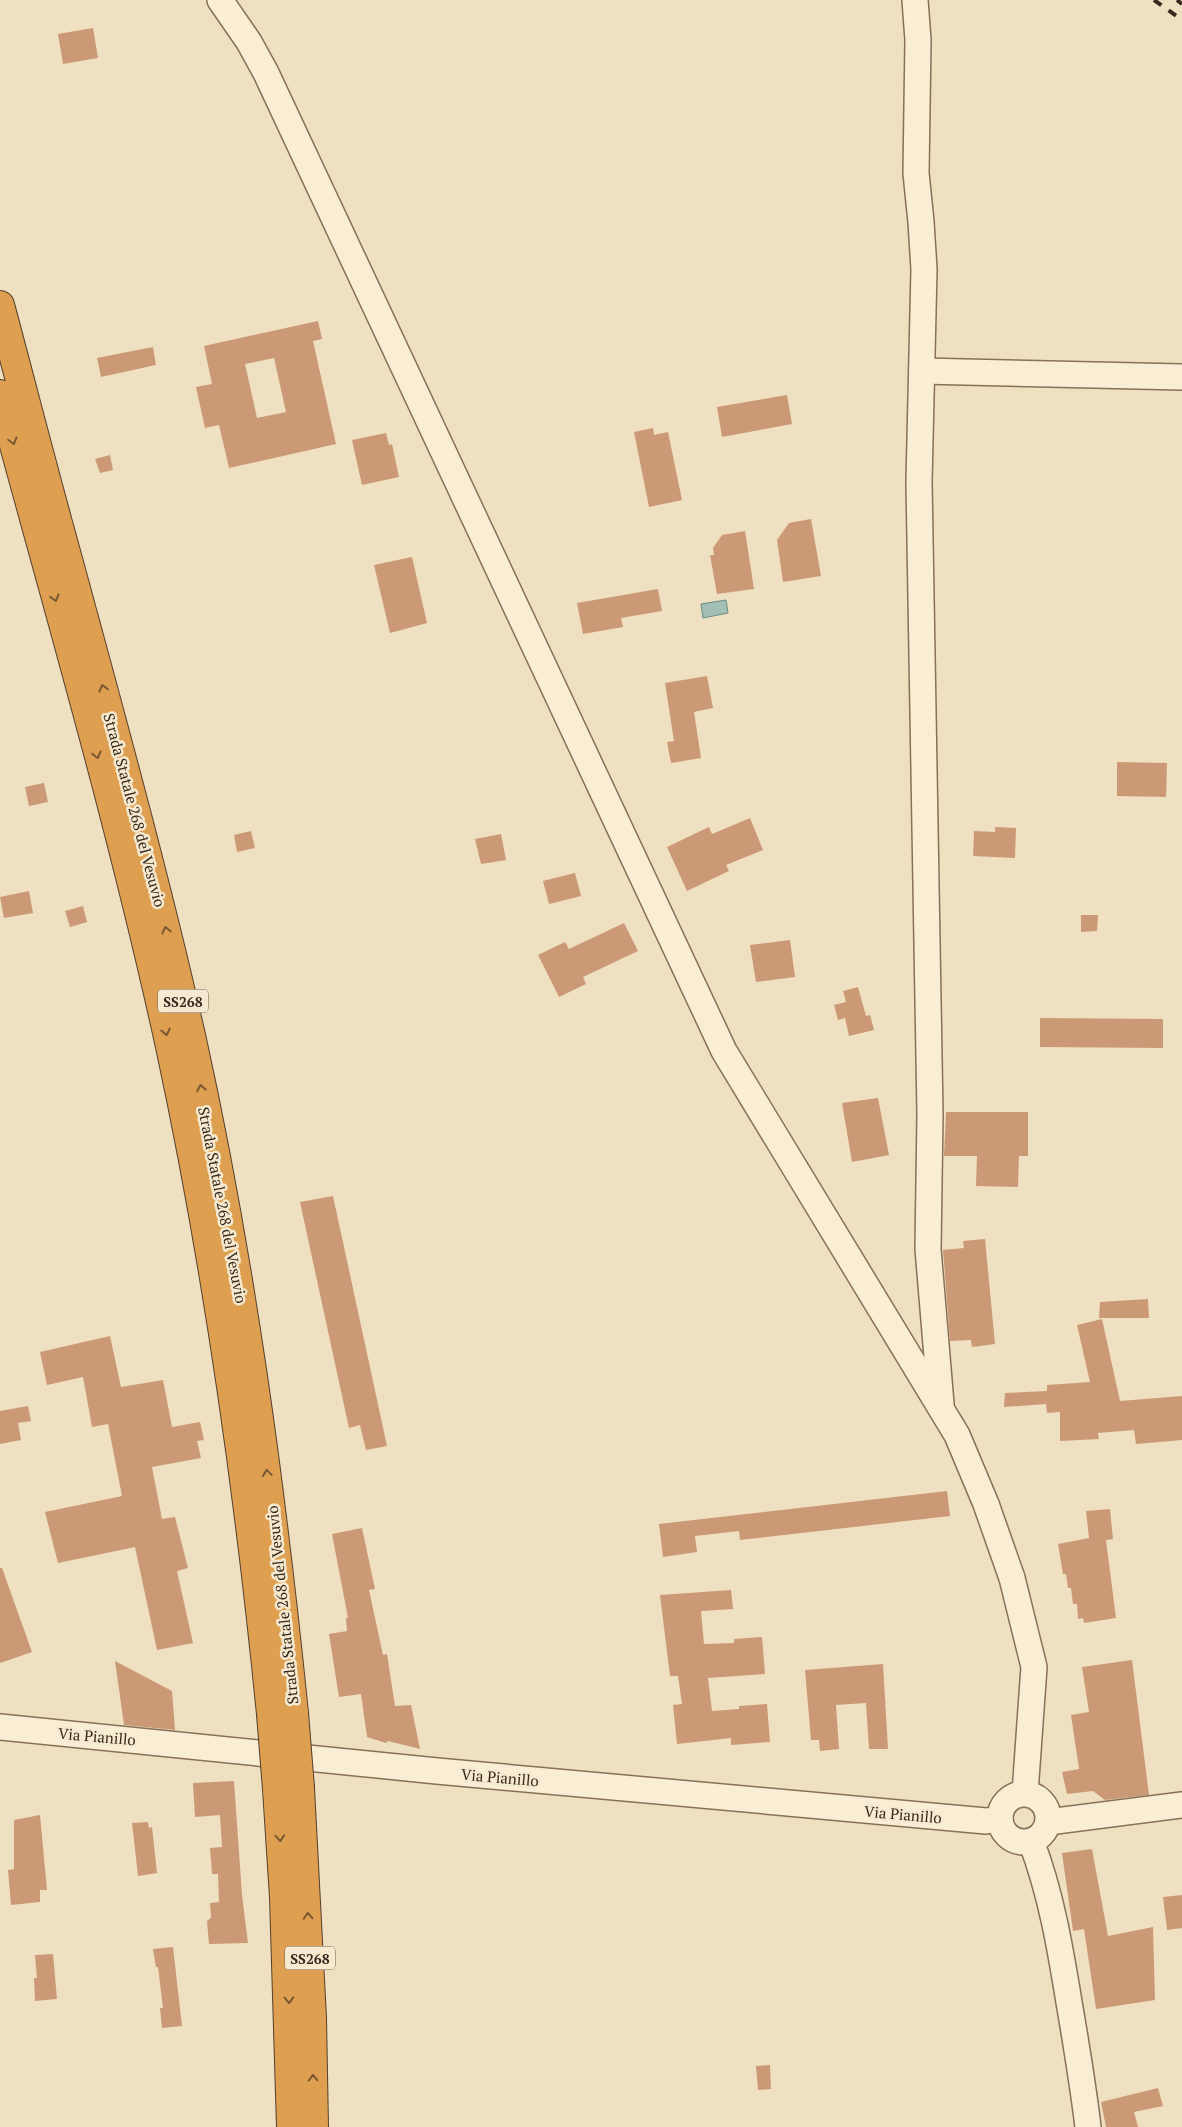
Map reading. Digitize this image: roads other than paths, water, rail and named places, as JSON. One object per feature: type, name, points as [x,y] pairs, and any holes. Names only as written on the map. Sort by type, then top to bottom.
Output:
[{"type":"highway","name":"Strada Statale 268 del Vesuvio","points":[[0,305],[154,878],[192,1042],[247,1332],[270,1489],[288,1789],[312,2018],[314,2127]]},
{"type":"highway","name":"Strada Statale 268 del Vesuvio","points":[[0,394],[131,883],[171,1050],[202,1203],[225,1335],[247,1489],[283,1713]]},
{"type":"highway","name":"Strada Statale 268 del Vesuvio","points":[[288,1789],[286,1925],[292,2127]]},
{"type":"street","points":[[220,0],[249,42],[266,73],[724,1051],[957,1435],[986,1504],[1012,1578],[1034,1667],[1025,1793]]},
{"type":"street","points":[[915,0],[918,40],[916,173],[924,269],[919,482],[930,1115],[928,1249],[942,1410]]},
{"type":"street","points":[[922,371],[1182,377]]},
{"type":"street","name":"Via Pianillo","points":[[0,1727],[456,1773],[986,1821],[1000,1819]]},
{"type":"street","points":[[1025,1793],[1040,1799],[1048,1814],[1048,1822],[1042,1834],[1031,1841],[1016,1841],[1005,1833],[1000,1819],[1004,1804],[1017,1794],[1025,1793]]},
{"type":"street","points":[[1048,1822],[1182,1805]]},
{"type":"street","points":[[1031,1841],[1052,1906],[1063,1961],[1088,2127]]},
{"type":"water","points":[[726,600],[728,613],[703,618],[701,604]]},
{"type":"railway","points":[[1154,0],[1182,20]]},
{"type":"railway","points":[[1177,0],[1182,4]]}]
